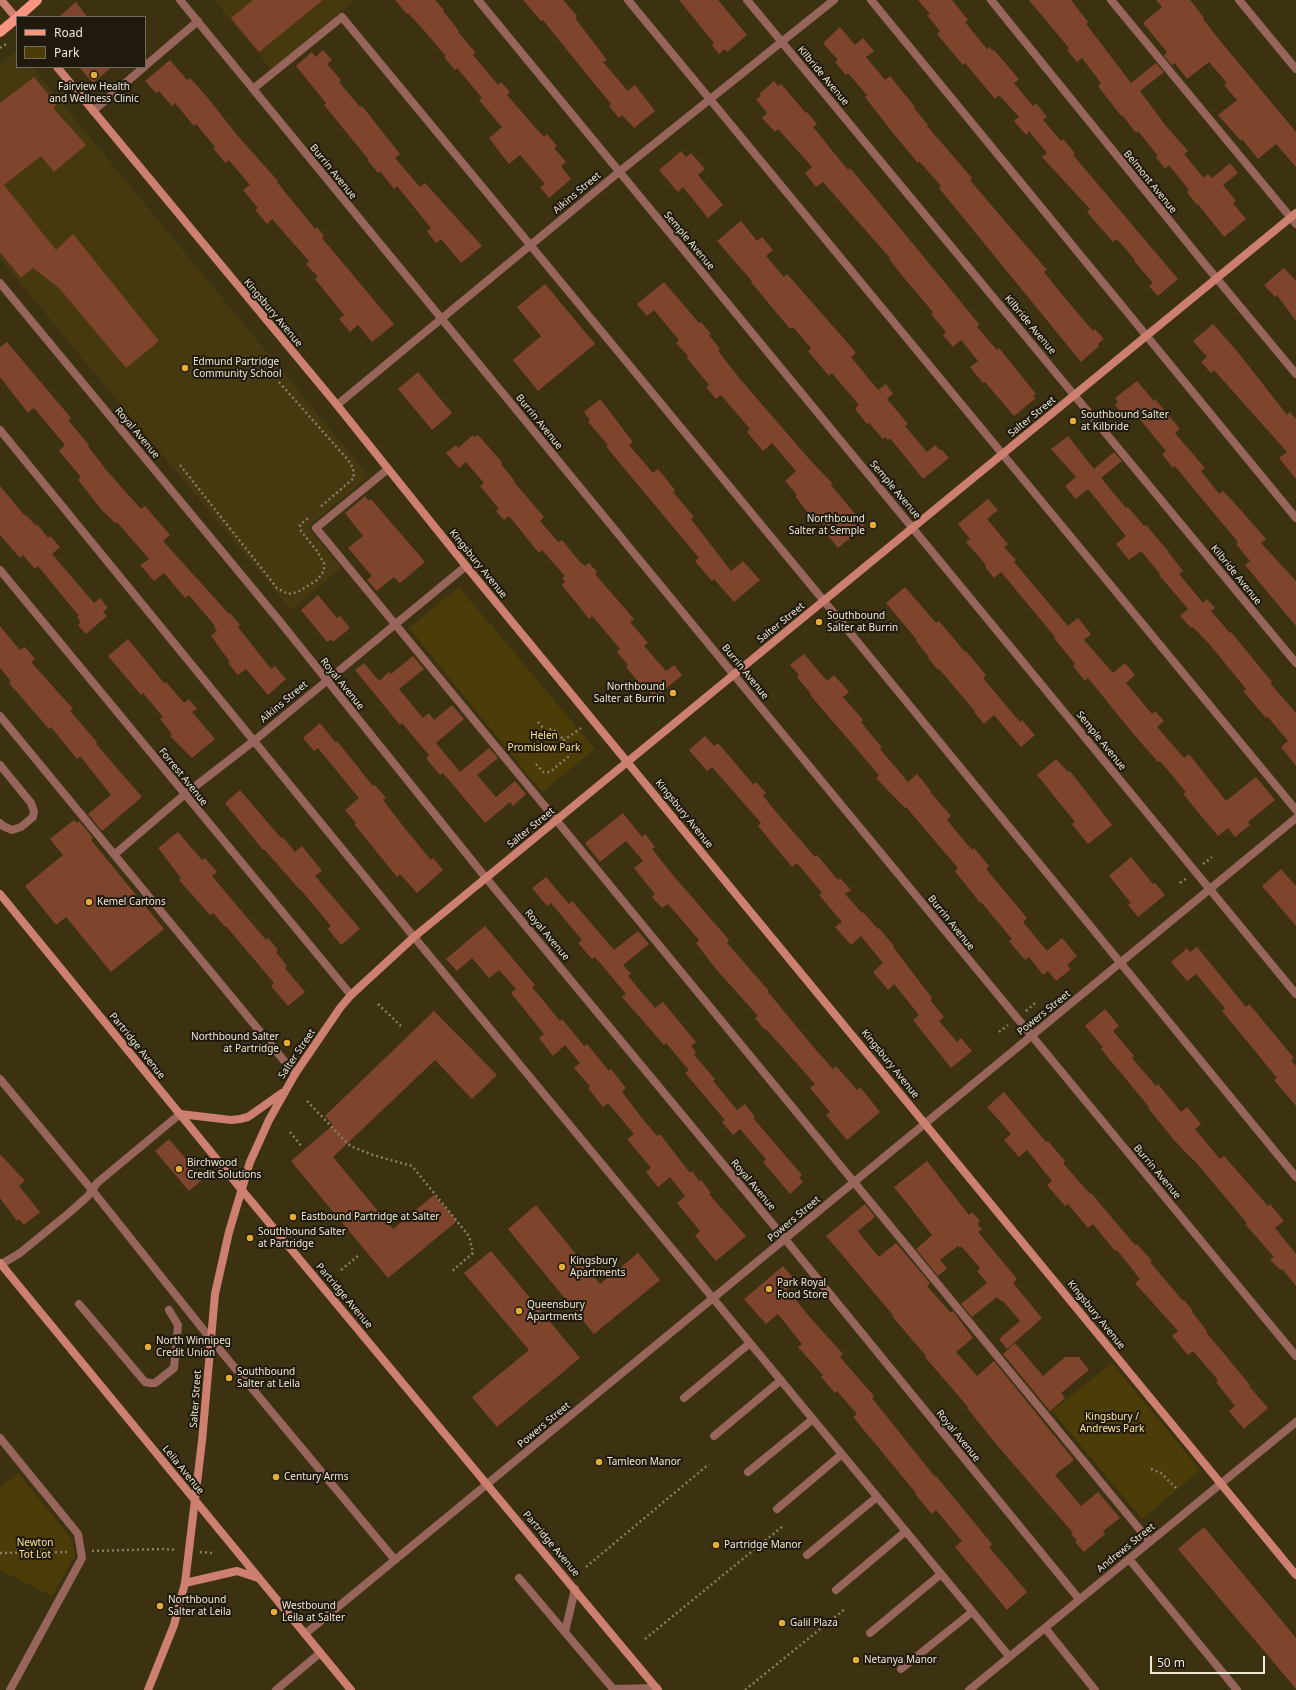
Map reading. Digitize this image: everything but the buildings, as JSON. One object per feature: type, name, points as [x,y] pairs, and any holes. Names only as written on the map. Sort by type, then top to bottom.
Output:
[{"type":"main road","points":[[1,0],[16,17]]},
{"type":"main road","points":[[19,16],[37,0]]},
{"type":"main road","points":[[0,32],[16,19]]},
{"type":"main road","name":"Kingsbury Avenue","points":[[58,68],[337,405],[466,566],[926,1123],[1296,1575]]},
{"type":"main road","name":"Salter Street","points":[[148,1690],[174,1625],[185,1583],[202,1441],[215,1294],[222,1259],[242,1189],[260,1140],[295,1074],[340,1008],[351,995],[414,937],[1074,395],[1216,279],[1294,218]]},
{"type":"main road","name":"Partridge Avenue","points":[[0,894],[242,1189],[658,1689]]},
{"type":"main road","points":[[180,1114],[224,1120],[240,1119],[248,1117],[285,1091]]},
{"type":"main road","name":"Leila Avenue","points":[[0,1264],[351,1690]]},
{"type":"main road","points":[[185,1583],[237,1572],[259,1578]]},
{"type":"street","name":"Burrin Avenue","points":[[180,0],[1031,1036],[1296,1356]]},
{"type":"street","name":"Semple Avenue","points":[[478,0],[1296,994]]},
{"type":"street","points":[[628,0],[1296,810]]},
{"type":"street","name":"Kilbride Avenue","points":[[748,0],[1296,664]]},
{"type":"street","name":"Aikins Street","points":[[337,405],[619,172],[834,0]]},
{"type":"street","points":[[871,0],[1296,518]]},
{"type":"street","name":"Belmont Avenue","points":[[990,0],[1216,279],[1296,374]]},
{"type":"street","points":[[1111,0],[1294,218]]},
{"type":"street","points":[[1239,0],[1296,69]]},
{"type":"street","points":[[253,89],[342,17],[824,601],[1296,1177]]},
{"type":"street","points":[[146,64],[198,21]]},
{"type":"street","points":[[93,111],[142,68]]},
{"type":"street","name":"Royal Avenue","points":[[0,283],[276,618],[486,878],[785,1239],[1079,1599]]},
{"type":"street","points":[[0,430],[255,740],[414,937],[1009,1656]]},
{"type":"street","points":[[388,469],[316,528],[396,623],[556,820],[1150,1542]]},
{"type":"street","name":"Aikins Street","points":[[115,854],[184,795],[255,740],[466,566]]},
{"type":"street","name":"Forrest Avenue","points":[[0,570],[184,795],[351,995]]},
{"type":"street","points":[[0,716],[295,1074]]},
{"type":"street","points":[[0,765],[31,803],[34,812],[33,817],[21,827],[12,830],[0,823]]},
{"type":"street","name":"Powers Street","points":[[305,1634],[1296,818]]},
{"type":"street","points":[[0,1079],[92,1190],[210,1338],[395,1560]]},
{"type":"street","points":[[0,1264],[20,1253],[69,1213],[88,1196],[97,1183],[180,1114]]},
{"type":"street","points":[[79,1304],[145,1382],[150,1384],[155,1383],[174,1368],[178,1326],[169,1310]]},
{"type":"street","points":[[684,1398],[750,1343]]},
{"type":"street","points":[[714,1436],[781,1380]]},
{"type":"street","points":[[748,1472],[813,1419]]},
{"type":"street","name":"Andrews Street","points":[[969,1690],[1296,1422]]},
{"type":"street","points":[[0,1438],[78,1534],[82,1558],[10,1690]]},
{"type":"street","points":[[776,1509],[842,1454]]},
{"type":"street","points":[[807,1555],[877,1497]]},
{"type":"street","points":[[836,1590],[906,1531]]},
{"type":"street","points":[[1130,1559],[1237,1690]]},
{"type":"street","points":[[870,1633],[941,1574]]},
{"type":"street","points":[[519,1578],[614,1689],[658,1689]]},
{"type":"street","points":[[565,1632],[575,1589]]},
{"type":"street","points":[[901,1669],[972,1612]]},
{"type":"street","points":[[1045,1628],[1095,1690]]},
{"type":"street","points":[[276,1690],[320,1652]]},
{"type":"path","points":[[279,382],[348,460],[353,468],[354,478],[317,510]]},
{"type":"path","points":[[180,465],[277,588],[288,594],[298,592],[317,580],[324,571],[324,563],[318,551],[301,531],[300,525],[312,515]]},
{"type":"path","points":[[536,764],[543,772],[550,772],[568,757],[571,749],[554,729],[545,730],[538,722]]},
{"type":"path","points":[[564,740],[581,728]]},
{"type":"path","points":[[378,1004],[401,1026]]},
{"type":"path","points":[[307,1102],[352,1147],[373,1155],[412,1166],[470,1236],[473,1253],[451,1272]]},
{"type":"path","points":[[290,1132],[302,1147]]},
{"type":"path","points":[[341,1270],[358,1256]]},
{"type":"path","points":[[586,1567],[709,1464]]},
{"type":"path","points":[[1151,1469],[1161,1473],[1176,1488]]},
{"type":"path","points":[[645,1639],[783,1526]]},
{"type":"path","points":[[0,1553],[164,1548],[212,1553]]},
{"type":"path","points":[[745,1690],[846,1608]]},
{"type":"shaded area","points":[[214,0],[355,0],[273,72]]},
{"type":"shaded area","name":"Edmund Partridge Community School","points":[[16,51],[16,68],[33,68],[369,476],[308,527],[341,568],[291,610],[0,259],[0,65]]},
{"type":"green space","name":"Helen Promislow Park","points":[[459,587],[595,749],[542,792],[409,628]]},
{"type":"green space","name":"Kingsbury / Andrews Park","points":[[1112,1363],[1200,1470],[1142,1519],[1052,1411]]},
{"type":"green space","name":"Newton Tot Lot","points":[[18,1473],[71,1538],[75,1552],[74,1557],[52,1596],[0,1570],[0,1488]]},
{"type":"place","name":"Fairview Health and Wellness Clinic","points":[[94,75]]},
{"type":"place","name":"Edmund Partridge Community School","points":[[185,368]]},
{"type":"place","name":"Southbound Salter at Kilbride","points":[[1073,421]]},
{"type":"place","name":"Northbound Salter at Semple","points":[[873,525]]},
{"type":"place","name":"Southbound Salter at Burrin","points":[[819,622]]},
{"type":"place","name":"Northbound Salter at Burrin","points":[[673,693]]},
{"type":"place","name":"Kemel Cartons","points":[[89,902]]},
{"type":"place","name":"Northbound Salter at Partridge","points":[[287,1043]]},
{"type":"place","name":"Birchwood Credit Solutions","points":[[179,1169]]},
{"type":"place","name":"Eastbound Partridge at Salter","points":[[293,1217]]},
{"type":"place","name":"Southbound Salter at Partridge","points":[[250,1238]]},
{"type":"place","name":"Kingsbury Apartments","points":[[562,1267]]},
{"type":"place","name":"Park Royal Food Store","points":[[769,1289]]},
{"type":"place","name":"Queensbury Apartments","points":[[519,1311]]},
{"type":"place","name":"North Winnipeg Credit Union","points":[[148,1347]]},
{"type":"place","name":"Southbound Salter at Leila","points":[[229,1378]]},
{"type":"place","name":"Tamleon Manor","points":[[599,1462]]},
{"type":"place","name":"Century Arms","points":[[276,1477]]},
{"type":"place","name":"Partridge Manor","points":[[716,1545]]},
{"type":"place","name":"Northbound Salter at Leila","points":[[160,1606]]},
{"type":"place","name":"Westbound Leila at Salter","points":[[274,1612]]},
{"type":"place","name":"Galil Plaza","points":[[782,1623]]},
{"type":"place","name":"Netanya Manor","points":[[856,1660]]}]
